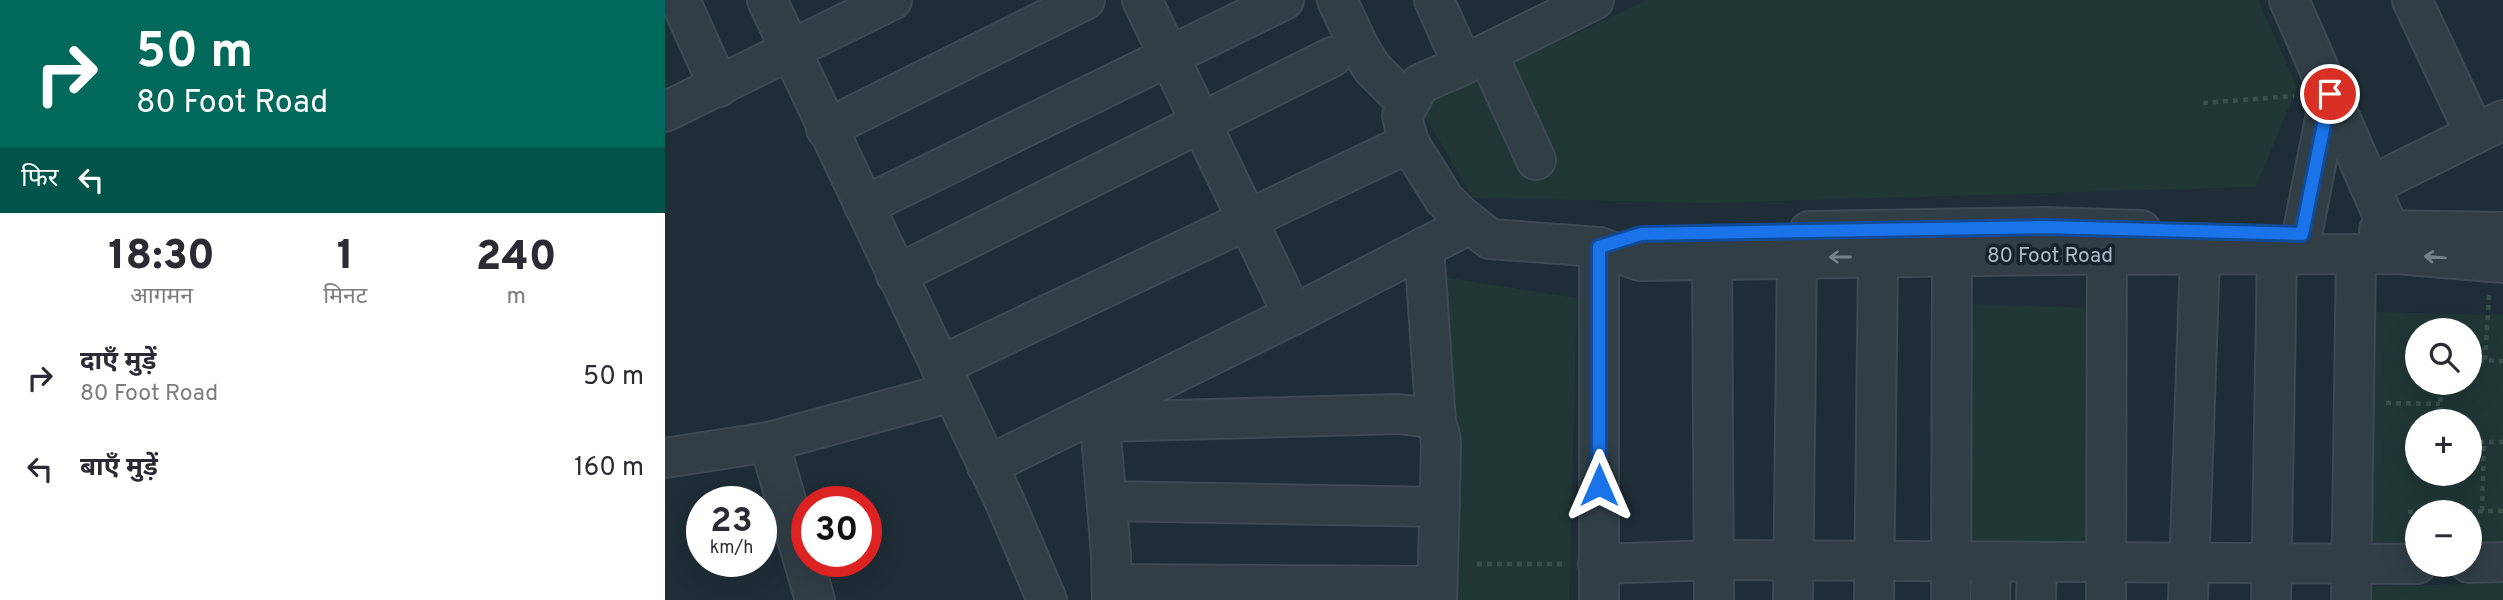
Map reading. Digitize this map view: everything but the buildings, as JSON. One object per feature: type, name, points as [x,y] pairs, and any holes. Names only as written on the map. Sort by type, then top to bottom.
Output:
[{"type":"street","points":[[680,0],[719,87]]},
{"type":"street","points":[[767,0],[1032,561],[1047,600]]},
{"type":"street","points":[[665,112],[892,0]]},
{"type":"street","points":[[826,129],[1085,0]]},
{"type":"street","points":[[1142,0],[1293,315]]},
{"type":"street","points":[[864,206],[1284,0]]},
{"type":"street","points":[[1337,0],[1372,68],[1408,104]]},
{"type":"street","points":[[1434,0],[1475,59],[1536,160]]},
{"type":"street","points":[[1480,231],[1444,199],[1409,143],[1402,116],[1420,84],[1475,59],[1554,9],[1594,0]]},
{"type":"street","points":[[2289,0],[2393,242]]},
{"type":"street","points":[[2370,186],[2489,127],[2412,0]]},
{"type":"street","points":[[896,275],[1332,57]]},
{"type":"street","points":[[2271,582],[2293,248],[2330,94]]},
{"type":"street","points":[[665,458],[769,442],[946,379],[1248,219],[1409,143]]},
{"type":"street","points":[[987,466],[1099,416],[1425,247],[1480,231]]},
{"type":"street","name":"80 Foot Road","points":[[1480,231],[1599,247],[1640,261],[1952,256],[2044,241],[2107,255],[2200,254],[2503,232]]},
{"type":"street","name":"80 Foot Road","points":[[1599,247],[1641,234],[2044,241],[2293,248],[2356,254],[2393,242],[2496,280]]},
{"type":"street","points":[[1099,416],[1112,592],[1437,593],[1441,433],[1436,423],[1425,247]]},
{"type":"street","points":[[1599,247],[1599,582],[1715,560],[2037,563],[2106,582],[2351,583],[2405,567]]},
{"type":"street","points":[[2189,582],[2200,254]]},
{"type":"street","points":[[2351,583],[2356,254]]},
{"type":"street","points":[[2106,582],[2107,255]]},
{"type":"street","points":[[1951,600],[1952,256]]},
{"type":"street","points":[[1874,600],[1878,257]]},
{"type":"street","points":[[1793,600],[1797,258]]},
{"type":"street","points":[[1712,259],[1714,600]]},
{"type":"street","points":[[1099,416],[1398,414],[1423,417],[1436,423]]},
{"type":"street","points":[[769,442],[815,600]]},
{"type":"street","points":[[1107,501],[1440,507]]},
{"type":"street","points":[[1990,600],[1991,562]]},
{"type":"street","points":[[2482,563],[2503,562]]},
{"type":"street","points":[[2036,600],[2037,563]]},
{"type":"path","points":[[2203,103],[2330,94]]},
{"type":"path","points":[[2496,280],[2485,360],[2503,361]]},
{"type":"path","points":[[2440,409],[2441,395]]},
{"type":"path","points":[[2354,403],[2440,404]]},
{"type":"path","points":[[2503,442],[2484,443],[2482,511],[2503,511]]},
{"type":"path","points":[[1477,564],[1599,582]]},
{"type":"green space","points":[[1646,0],[2258,0],[2297,87],[2256,187],[1708,203],[1473,198],[1420,108]]},
{"type":"green space","points":[[1431,275],[1577,298],[1569,600],[1423,600]]},
{"type":"green space","points":[[1945,303],[2092,308],[2094,546],[1942,541]]},
{"type":"green space","points":[[2343,311],[2503,315],[2503,552],[2482,553],[2482,500],[2405,500],[2405,555],[2348,557]]},
{"type":"green space","points":[[2503,583],[2503,600],[2344,600],[2345,587]]},
{"type":"route","points":[[1599,485],[1599,247],[1641,234],[2043,227],[2302,234],[2330,94]]}]
